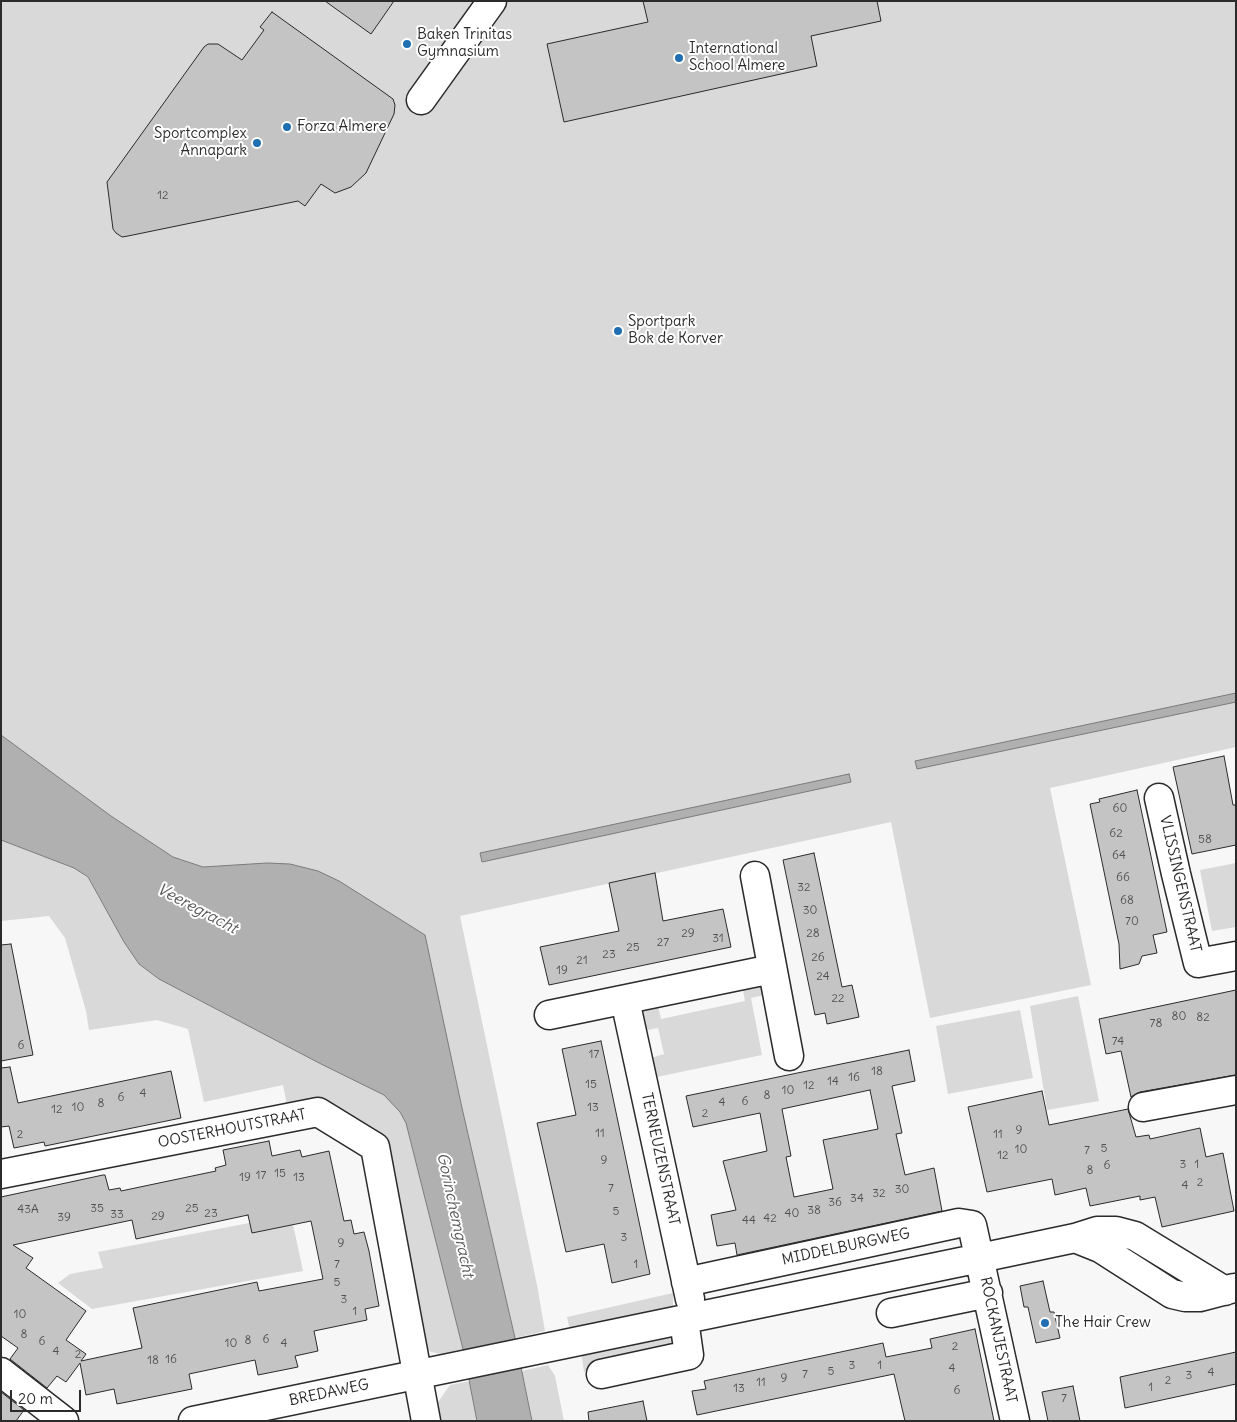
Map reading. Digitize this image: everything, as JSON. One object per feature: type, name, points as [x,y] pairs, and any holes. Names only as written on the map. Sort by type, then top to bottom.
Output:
[{"type":"street","points":[[421,100],[492,1]]},
{"type":"street","name":"VLISSINGENSTRAAT","points":[[1160,798],[1198,963],[1236,956]]},
{"type":"street","points":[[755,876],[789,1056]]},
{"type":"street","points":[[549,1016],[772,969]]},
{"type":"street","name":"TERNEUZENSTRAAT","points":[[626,1000],[686,1282],[689,1319]]},
{"type":"street","points":[[1143,1107],[1236,1090]]},
{"type":"street","name":"OOSTERHOUTSTRAAT","points":[[1,1174],[318,1112],[375,1147],[426,1421]]},
{"type":"street","name":"MIDDELBURGWEG","points":[[686,1282],[960,1223],[972,1226],[980,1258]]},
{"type":"street","points":[[601,1374],[689,1355],[689,1319],[1075,1238],[1100,1248],[1172,1294],[1185,1297],[1200,1296],[1231,1289]]},
{"type":"street","name":"ROCKANJESTRAAT","points":[[980,1258],[1015,1421]]},
{"type":"street","points":[[891,1313],[988,1293]]},
{"type":"street","name":"BREDAWEG","points":[[193,1421],[689,1319]]},
{"type":"street","points":[[1,1372],[64,1421]]},
{"type":"shaded area","name":"Sportpark Bok de Korver","points":[[1,1],[1236,1],[1236,747],[1050,788],[1091,985],[930,1018],[891,822],[460,916],[545,1331],[515,1338],[424,935],[221,866],[203,867],[173,857],[111,816],[1,735]]},
{"type":"shaded area","points":[[1,840],[74,868],[88,878],[124,942],[139,964],[159,979],[318,1063],[385,1095],[400,1112],[406,1123],[463,1349],[441,1354],[431,1352],[420,1345],[385,1164],[287,1105],[283,1085],[204,1102],[188,1029],[157,1020],[89,1030],[86,1011],[65,938],[49,916],[1,921]]},
{"type":"shaded area","points":[[1236,863],[1236,927],[1212,931],[1200,870]]},
{"type":"shaded area","points":[[742,984],[763,985],[768,994],[751,998],[762,1055],[652,1078],[648,1059],[664,1054],[658,1028],[642,1031],[640,1020],[642,1011],[648,1005],[657,1002],[661,1019],[745,1001]]},
{"type":"shaded area","points":[[1078,996],[1099,1101],[1047,1110],[1030,1006]]},
{"type":"shaded area","points":[[1020,1010],[1033,1078],[948,1094],[936,1026]]},
{"type":"shaded area","points":[[291,1215],[303,1271],[92,1309],[58,1283],[70,1274],[103,1268],[98,1252]]},
{"type":"shaded area","points":[[673,1293],[673,1313],[572,1340],[567,1317]]},
{"type":"shaded area","points":[[678,1333],[682,1349],[584,1372],[581,1350]]},
{"type":"shaded area","points":[[548,1365],[555,1376],[564,1421],[532,1421],[522,1371]]},
{"type":"shaded area","points":[[470,1381],[477,1421],[438,1421],[436,1405],[450,1385]]},
{"type":"water","points":[[1236,693],[1236,702],[917,769],[915,761]]},
{"type":"water","points":[[1,735],[111,816],[173,857],[203,867],[267,863],[290,864],[318,871],[339,881],[425,935],[532,1421],[477,1421],[463,1349],[406,1123],[400,1112],[384,1095],[159,979],[139,964],[124,942],[88,877],[74,868],[1,840]]},
{"type":"water","points":[[849,774],[851,782],[482,862],[480,853]]},
{"type":"building","points":[[325,1],[394,1],[371,34]]},
{"type":"building","points":[[643,1],[877,1],[881,21],[811,36],[817,66],[564,122],[547,44],[648,22]]},
{"type":"building","name":"Sportcomplex Annapark","points":[[272,12],[393,99],[395,105],[394,114],[366,173],[351,187],[335,193],[321,184],[305,206],[298,201],[128,236],[122,237],[116,233],[113,229],[107,182],[204,47],[208,44],[218,44],[242,60],[264,30],[260,27]]},
{"type":"building","points":[[1224,756],[1233,805],[1236,805],[1236,845],[1192,854],[1173,767]]},
{"type":"building","points":[[1137,790],[1167,932],[1153,935],[1157,953],[1142,956],[1139,964],[1120,969],[1119,944],[1090,804],[1100,802],[1099,799]]},
{"type":"building","points":[[814,853],[842,987],[852,985],[859,1017],[827,1024],[825,1013],[815,1015],[783,860]]},
{"type":"building","points":[[655,873],[663,921],[723,909],[731,947],[549,985],[540,947],[619,931],[609,883]]},
{"type":"building","points":[[11,944],[33,1055],[1,1061],[1,945]]},
{"type":"building","points":[[1236,990],[1236,1075],[1140,1092],[1131,1097],[1121,1051],[1106,1054],[1099,1019]]},
{"type":"building","points":[[601,1041],[650,1274],[612,1283],[604,1244],[566,1252],[537,1123],[576,1115],[562,1049]]},
{"type":"building","points":[[909,1050],[915,1081],[892,1086],[902,1133],[896,1134],[905,1175],[934,1168],[942,1211],[737,1255],[735,1243],[717,1246],[711,1215],[736,1210],[723,1161],[767,1151],[760,1113],[693,1127],[686,1096]],"holes":[[[870,1090],[878,1129],[823,1140],[833,1189],[794,1197],[786,1157],[791,1156],[782,1109]]]},
{"type":"building","points":[[10,1067],[18,1103],[171,1071],[181,1118],[45,1146],[44,1142],[14,1148],[9,1126],[1,1127],[1,1068]]},
{"type":"building","points":[[1042,1091],[1049,1125],[1128,1109],[1136,1137],[1149,1135],[1150,1139],[1200,1128],[1206,1157],[1223,1153],[1234,1211],[1162,1227],[1155,1197],[1140,1200],[1140,1196],[1090,1206],[1086,1188],[1055,1195],[1052,1179],[987,1192],[968,1107]]},
{"type":"building","points":[[269,1141],[272,1156],[300,1150],[302,1157],[329,1151],[344,1221],[351,1220],[354,1234],[364,1232],[369,1251],[379,1306],[365,1309],[367,1320],[314,1331],[318,1351],[295,1356],[298,1367],[258,1375],[255,1360],[189,1374],[192,1389],[117,1404],[114,1389],[86,1395],[80,1363],[66,1382],[57,1376],[47,1388],[10,1359],[18,1348],[1,1336],[1,1197],[103,1175],[105,1175],[109,1190],[120,1188],[121,1191],[216,1171],[215,1168],[226,1165],[223,1150]],"holes":[[[248,1215],[252,1233],[311,1221],[323,1279],[259,1291],[257,1282],[133,1308],[142,1348],[81,1361],[86,1354],[66,1340],[86,1311],[26,1268],[33,1258],[13,1245],[132,1220],[136,1239]]]},
{"type":"building","points":[[1043,1281],[1050,1312],[1054,1312],[1060,1338],[1036,1343],[1028,1307],[1024,1307],[1020,1286]]},
{"type":"building","points":[[975,1329],[994,1421],[905,1421],[894,1374],[697,1415],[692,1391],[706,1389],[704,1381],[883,1343],[886,1357],[932,1348],[930,1339]]},
{"type":"building","points":[[1236,1352],[1236,1384],[1125,1408],[1120,1377]]},
{"type":"building","points":[[1073,1386],[1080,1421],[1048,1421],[1042,1392]]},
{"type":"building","points":[[1,1392],[24,1410],[16,1421],[1,1421]]},
{"type":"building","points":[[643,1401],[647,1421],[589,1421],[588,1412]]},
{"type":"place","name":"Baken Trinitas Gymnasium","points":[[407,44]]},
{"type":"place","name":"International School Almere","points":[[679,58]]},
{"type":"place","name":"Forza Almere","points":[[287,127]]},
{"type":"place","name":"Sportcomplex Annapark","points":[[257,143]]},
{"type":"place","name":"Sportpark Bok de Korver","points":[[618,331]]},
{"type":"place","name":"The Hair Crew","points":[[1045,1323]]},
{"type":"water label","name":"Veeregracht","points":[[197,909]]},
{"type":"water label","name":"Gorinchemgracht","points":[[455,1215]]}]
